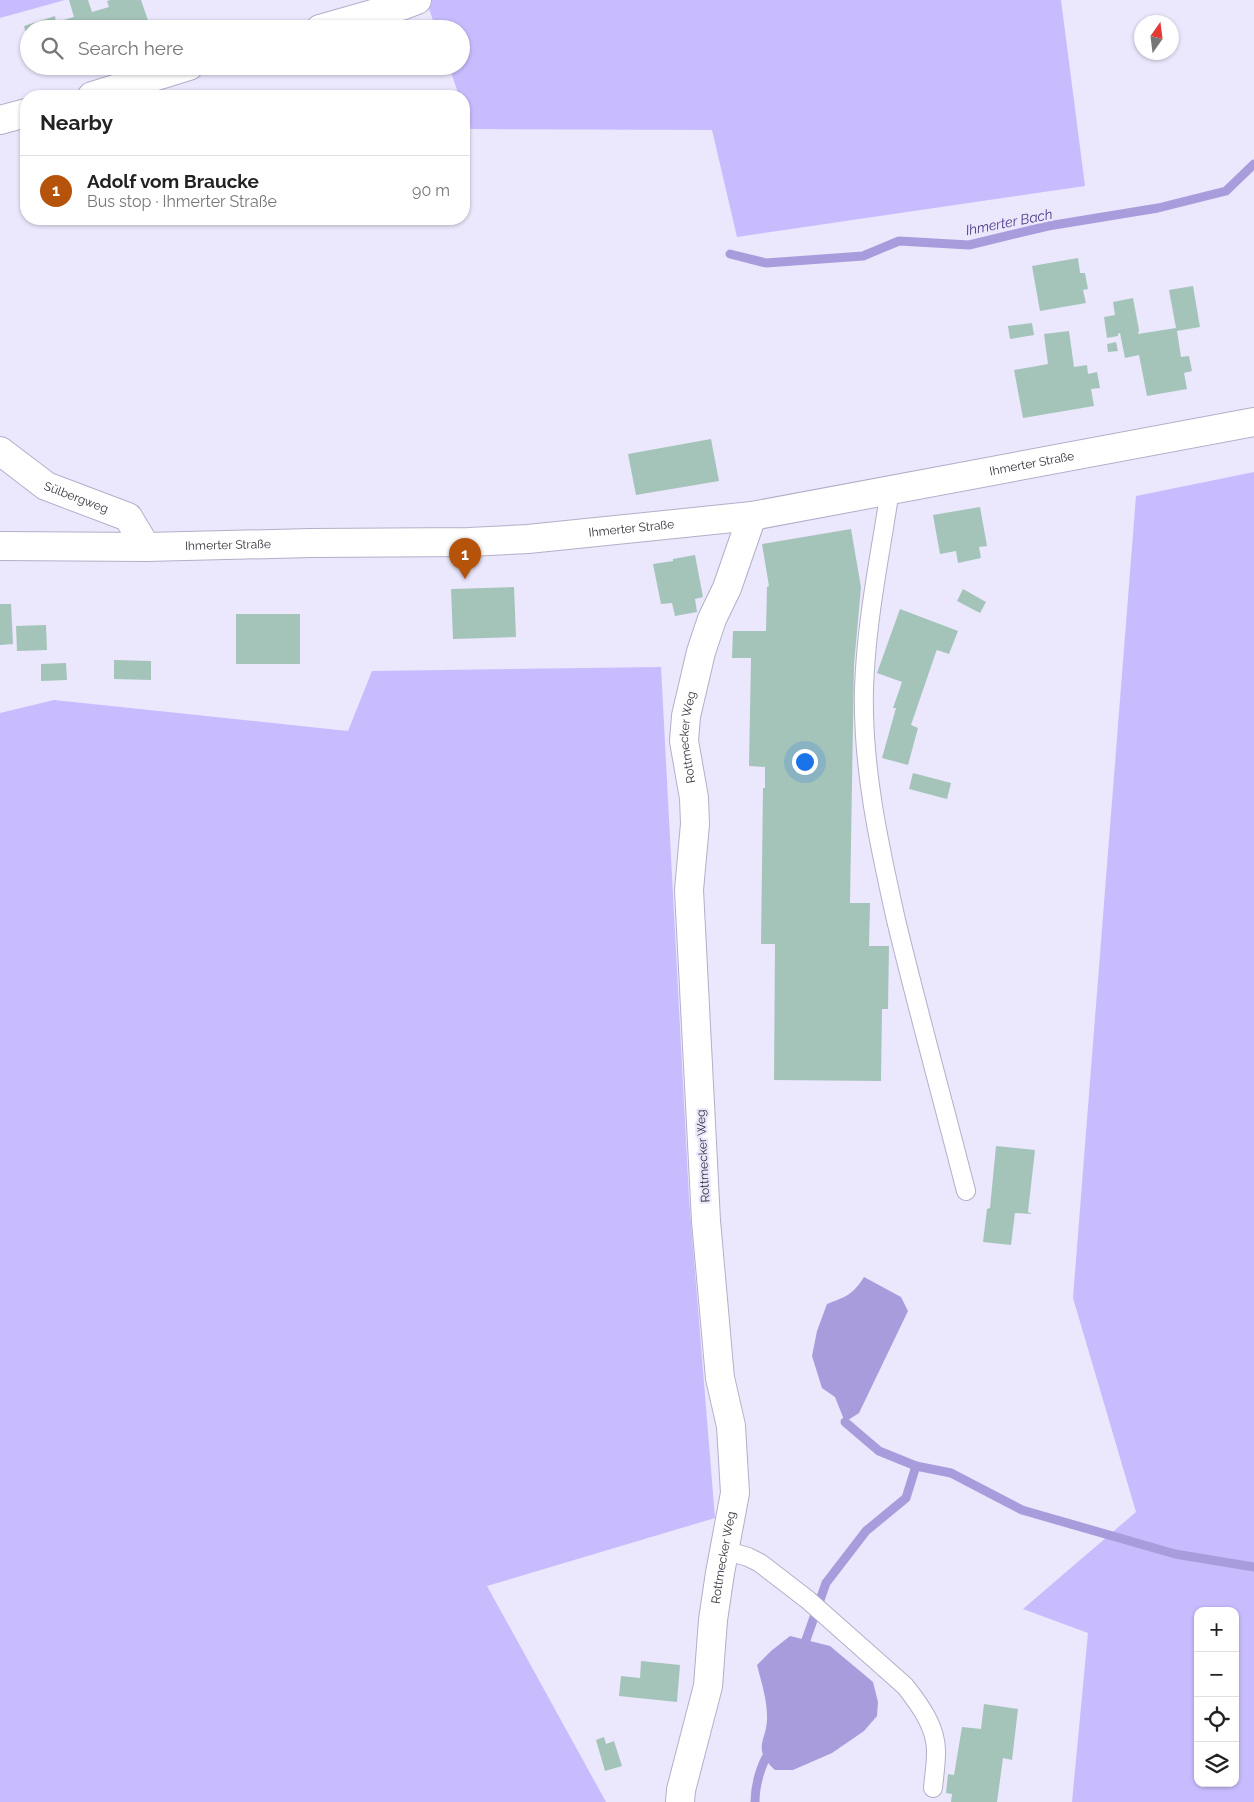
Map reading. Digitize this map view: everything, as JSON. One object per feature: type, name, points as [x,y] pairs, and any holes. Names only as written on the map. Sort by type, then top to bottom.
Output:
[{"type":"street","points":[[352,20],[417,0]]},
{"type":"street","points":[[111,90],[160,75]]},
{"type":"street","points":[[0,120],[20,115]]},
{"type":"street","name":"Ihmerter Straße","points":[[0,546],[469,542],[752,516],[1254,422]]},
{"type":"street","name":"Sülbergweg","points":[[0,451],[46,486],[128,517],[146,546]]},
{"type":"street","name":"Rottmecker Weg","points":[[680,1802],[708,1686],[713,1620],[735,1493],[730,1426],[720,1378],[706,1222],[689,890],[695,824],[694,798],[684,741],[686,716],[701,652],[712,619],[727,588],[752,516]]},
{"type":"lane","points":[[890,490],[868,635],[864,688],[870,789],[881,853],[905,957],[966,1191]]},
{"type":"lane","points":[[724,1550],[748,1556],[760,1563],[808,1600],[905,1686],[927,1717],[934,1734],[937,1751],[933,1788]]},
{"type":"shaded area","points":[[0,0],[65,0],[0,18]]},
{"type":"shaded area","points":[[426,0],[1061,0],[1085,186],[737,237],[712,130],[471,129],[470,90],[457,90],[452,75],[470,75],[470,20],[433,20]]},
{"type":"shaded area","points":[[1254,472],[1254,1802],[1072,1802],[1088,1633],[1023,1609],[1136,1512],[1073,1298],[1136,496]]},
{"type":"shaded area","points":[[661,667],[689,1198],[715,1518],[487,1586],[606,1802],[0,1802],[0,713],[54,700],[348,731],[372,671]]},
{"type":"shaded area","points":[[864,1277],[901,1297],[908,1311],[859,1413],[845,1422],[835,1397],[822,1388],[812,1356],[817,1331],[827,1304],[848,1295]]},
{"type":"shaded area","points":[[790,1636],[830,1646],[873,1682],[878,1702],[877,1716],[864,1731],[832,1753],[793,1770],[775,1770],[763,1755],[762,1744],[767,1725],[767,1710],[757,1665]]},
{"type":"building","points":[[69,0],[88,0],[92,12],[109,7],[107,1],[111,0],[141,0],[148,20],[63,20],[74,17]]},
{"type":"building","points":[[55,16],[56,20],[43,20]]},
{"type":"building","points":[[406,17],[407,20],[397,20]]},
{"type":"building","points":[[1078,258],[1080,273],[1085,273],[1088,289],[1083,290],[1086,303],[1040,311],[1032,266]]},
{"type":"building","points":[[1193,286],[1200,327],[1177,331],[1181,357],[1189,356],[1192,371],[1184,373],[1187,389],[1147,396],[1139,355],[1125,358],[1120,333],[1118,336],[1107,338],[1104,317],[1115,315],[1113,302],[1133,298],[1139,330],[1138,334],[1176,328],[1169,290]]},
{"type":"building","points":[[1032,323],[1034,335],[1010,339],[1008,326]]},
{"type":"building","points":[[1069,331],[1074,367],[1087,365],[1088,374],[1097,372],[1100,388],[1091,389],[1094,406],[1023,418],[1014,370],[1048,364],[1044,334]]},
{"type":"building","points":[[1116,342],[1118,351],[1108,352],[1107,344]]},
{"type":"building","points":[[711,439],[719,481],[636,495],[628,454]]},
{"type":"building","points":[[980,507],[987,546],[979,547],[981,558],[958,563],[956,551],[940,554],[933,515]]},
{"type":"building","points":[[851,529],[861,587],[854,665],[850,903],[870,903],[869,946],[889,946],[888,1009],[882,1009],[881,1081],[774,1080],[775,944],[761,944],[763,788],[765,788],[765,767],[749,766],[751,658],[732,658],[733,631],[766,631],[767,587],[769,586],[762,544]]},
{"type":"building","points":[[695,555],[703,597],[695,599],[697,612],[675,616],[672,603],[661,604],[653,564]]},
{"type":"building","points":[[514,587],[516,637],[453,639],[451,589]]},
{"type":"building","points":[[963,589],[986,602],[980,613],[957,601]]},
{"type":"building","points":[[0,604],[11,604],[13,644],[0,645]]},
{"type":"building","points":[[900,609],[958,631],[949,654],[937,650],[936,652],[911,725],[918,728],[908,765],[882,758],[896,708],[893,708],[902,682],[877,673]]},
{"type":"building","points":[[236,614],[300,614],[300,664],[236,664]]},
{"type":"building","points":[[46,625],[47,650],[17,651],[16,626]]},
{"type":"building","points":[[114,660],[151,661],[151,680],[114,679]]},
{"type":"building","points":[[66,663],[67,680],[41,681],[41,664]]},
{"type":"building","points":[[913,773],[951,783],[947,799],[909,789]]},
{"type":"building","points":[[996,1146],[1035,1150],[1028,1212],[1032,1214],[1015,1213],[1011,1245],[983,1242],[987,1209],[990,1208]]},
{"type":"building","points":[[641,1661],[680,1665],[677,1702],[619,1696],[621,1676],[640,1678]]},
{"type":"building","points":[[984,1704],[1018,1709],[1012,1760],[1003,1758],[997,1802],[951,1802],[952,1794],[946,1793],[948,1774],[954,1775],[962,1727],[981,1729]]},
{"type":"building","points":[[604,1737],[606,1744],[614,1741],[622,1766],[605,1771],[596,1740]]},
{"type":"waterway","name":"Ihmerter Bach","points":[[730,254],[766,263],[863,256],[899,241],[969,245],[1048,226],[1158,208],[1226,191],[1254,164]]},
{"type":"waterway","points":[[806,1651],[806,1640],[826,1583],[866,1531],[906,1498],[916,1466],[879,1451],[845,1422]]},
{"type":"waterway","points":[[916,1466],[951,1473],[1022,1510],[1175,1554],[1254,1567]]},
{"type":"waterway","points":[[755,1802],[759,1775],[770,1751]]},
{"type":"place","name":"Adolf vom Braucke","points":[[465,579]]}]
